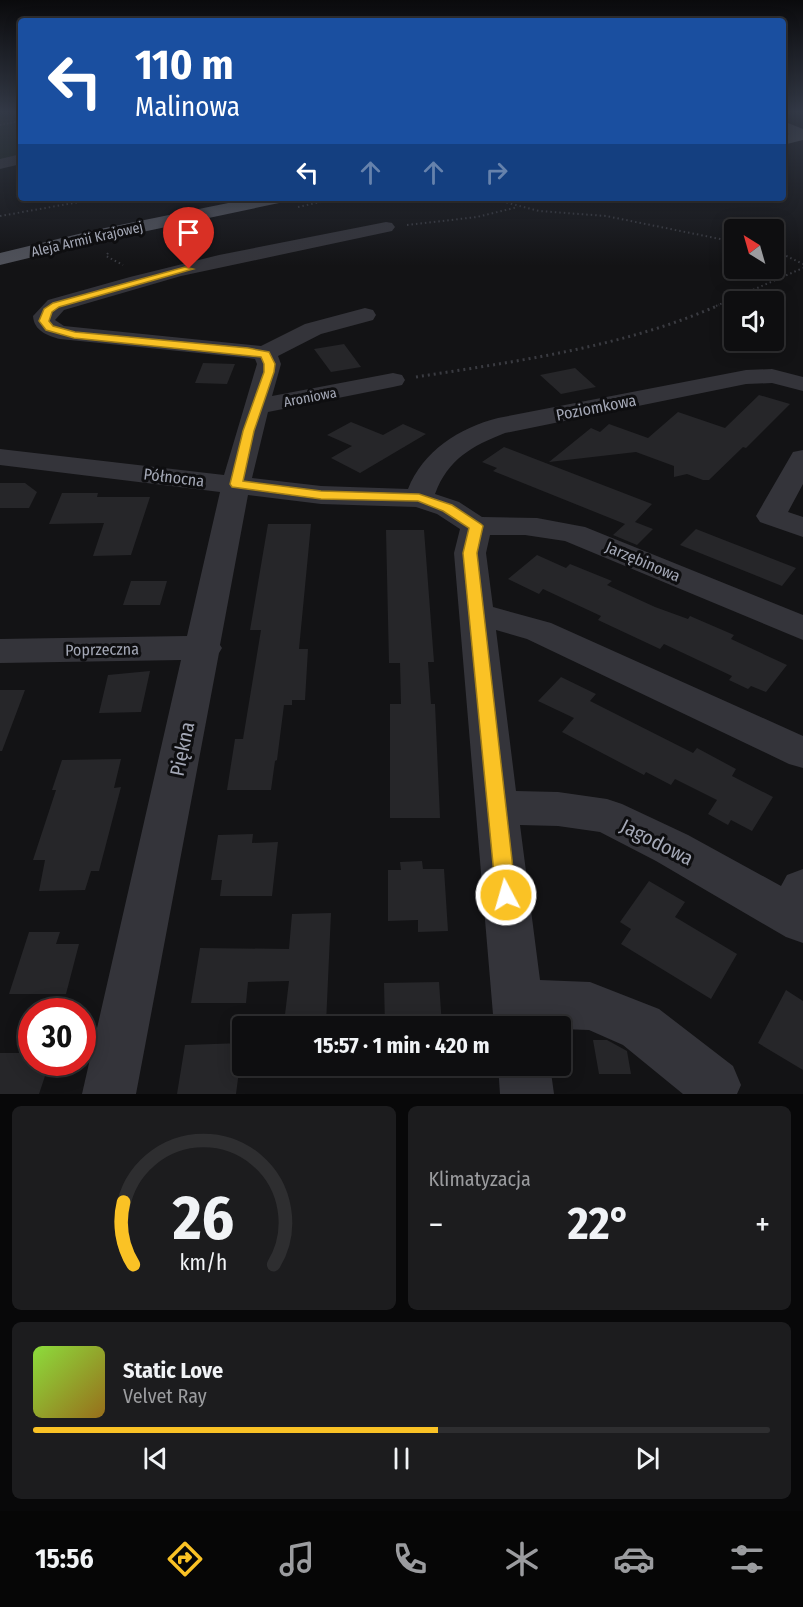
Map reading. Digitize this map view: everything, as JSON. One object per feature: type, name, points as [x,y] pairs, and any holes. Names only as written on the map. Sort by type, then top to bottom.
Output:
[{"type":"main road","name":"Aleja Armii Krajowej","points":[[0,248],[215,201]]},
{"type":"main road","name":"Aleja Armii Krajowej","points":[[0,259],[128,229],[264,201]]},
{"type":"street","points":[[365,315],[342,319],[316,328],[286,341],[265,354],[74,335],[50,328],[44,321],[44,316],[56,305],[150,279],[269,250],[386,227]]},
{"type":"street","name":"Aroniowa","points":[[265,354],[269,372],[261,389],[258,405],[281,403],[393,380]]},
{"type":"street","name":"Poziomkowa","points":[[419,498],[429,473],[448,454],[474,435],[498,426],[746,377],[772,376],[803,384]]},
{"type":"street","name":"Piękna","points":[[109,1094],[204,648],[236,484],[258,405]]},
{"type":"street","name":"Północna","points":[[0,457],[321,495],[419,498],[448,508],[476,526]]},
{"type":"street","points":[[803,458],[771,516],[803,528]]},
{"type":"street","name":"Jarzębinowa","points":[[476,526],[516,524],[547,527],[574,534],[803,628]]},
{"type":"street","points":[[476,526],[470,553],[518,1015],[590,1006],[641,1027],[714,1085]]},
{"type":"street","points":[[477,618],[493,618],[539,631],[803,753]]},
{"type":"street","name":"Poprzeczna","points":[[0,651],[204,648]]},
{"type":"street","name":"Jagodowa","points":[[498,808],[558,808],[607,816],[799,909]]},
{"type":"street","points":[[525,1076],[527,1094]]},
{"type":"path","points":[[0,216],[85,201]]},
{"type":"path","points":[[499,201],[519,207],[606,216],[724,240]]},
{"type":"path","points":[[386,227],[477,217],[519,207]]},
{"type":"path","points":[[784,256],[803,266]]},
{"type":"path","points":[[393,380],[551,356],[586,347],[698,314],[803,266]]},
{"type":"building","points":[[344,344],[361,367],[331,372],[314,349]]},
{"type":"building","points":[[203,363],[235,364],[227,384],[195,383]]},
{"type":"building","points":[[575,368],[596,387],[561,394],[540,375]]},
{"type":"building","points":[[759,395],[790,404],[746,448],[743,447],[709,480],[687,474],[674,477],[674,466],[636,452],[549,462],[591,428],[600,432],[609,424],[648,438],[678,412],[725,428]]},
{"type":"building","points":[[351,422],[383,435],[403,424],[426,434],[360,473],[331,458],[352,446],[327,435]]},
{"type":"building","points":[[504,447],[652,504],[635,522],[653,529],[637,545],[613,535],[625,524],[493,471],[497,468],[482,462]]},
{"type":"building","points":[[0,483],[25,483],[37,492],[29,508],[0,508]]},
{"type":"building","points":[[62,493],[98,493],[97,497],[150,497],[131,555],[93,556],[104,523],[49,524]]},
{"type":"building","points":[[268,524],[311,524],[299,649],[308,649],[305,700],[292,700],[292,705],[284,705],[271,790],[227,790],[235,739],[243,739],[261,630],[250,630]]},
{"type":"building","points":[[696,529],[796,568],[782,586],[680,545]]},
{"type":"building","points":[[386,530],[424,530],[434,662],[428,662],[431,704],[435,704],[440,818],[390,818],[390,704],[401,704],[400,663],[389,663]]},
{"type":"building","points":[[537,555],[566,568],[570,564],[612,581],[607,585],[655,607],[688,619],[690,616],[734,635],[731,639],[787,665],[766,692],[751,686],[748,689],[729,680],[732,676],[664,644],[660,649],[598,620],[601,616],[543,589],[539,594],[508,579]]},
{"type":"building","points":[[131,581],[167,581],[160,605],[123,605]]},
{"type":"building","points":[[150,671],[141,712],[99,713],[108,675]]},
{"type":"building","points":[[561,677],[596,694],[590,701],[693,753],[697,748],[736,769],[732,776],[773,797],[752,831],[731,820],[728,825],[708,814],[717,800],[675,779],[671,785],[646,772],[644,775],[562,732],[574,718],[538,701]]},
{"type":"building","points":[[0,690],[25,690],[2,751],[0,751]]},
{"type":"building","points":[[121,759],[114,788],[121,787],[99,871],[91,871],[85,890],[39,891],[45,860],[33,860],[56,790],[52,790],[62,760]]},
{"type":"building","points":[[253,834],[252,843],[278,842],[272,896],[220,896],[222,880],[211,880],[218,835]]},
{"type":"building","points":[[422,861],[423,869],[444,869],[448,931],[418,932],[418,920],[388,921],[388,870],[401,870],[400,862]]},
{"type":"building","points":[[649,881],[685,902],[675,917],[737,954],[711,999],[621,944],[631,929],[620,922]]},
{"type":"building","points":[[331,913],[326,1016],[285,1016],[289,981],[248,982],[246,1003],[191,1003],[200,948],[289,949],[292,914]]},
{"type":"building","points":[[29,932],[60,932],[56,944],[79,944],[66,994],[9,994]]},
{"type":"building","points":[[439,982],[441,1016],[385,1016],[384,983]]},
{"type":"building","points":[[786,990],[803,1001],[803,1070],[758,1043]]},
{"type":"building","points":[[593,1040],[607,1040],[627,1051],[631,1074],[599,1074]]},
{"type":"building","points":[[232,1043],[232,1076],[238,1076],[236,1094],[177,1094],[185,1045]]},
{"type":"building","points":[[0,1053],[18,1053],[18,1076],[45,1076],[39,1094],[0,1094]]},
{"type":"route","points":[[189,269],[56,305],[44,316],[44,321],[50,328],[74,335],[265,354],[269,372],[261,389],[236,484],[321,495],[419,498],[448,508],[476,526],[470,553],[506,895]]}]
